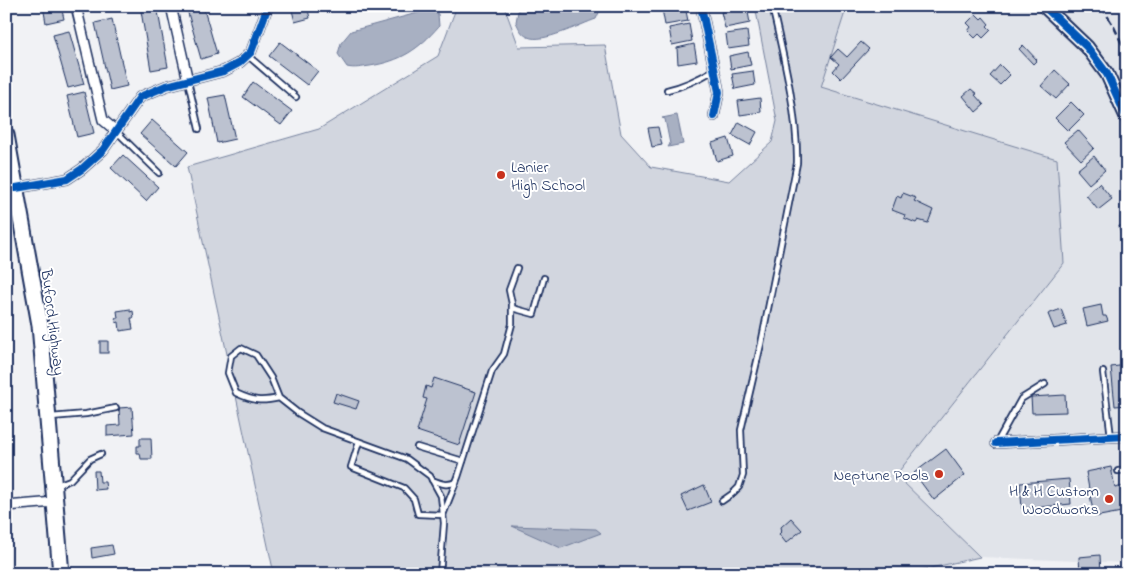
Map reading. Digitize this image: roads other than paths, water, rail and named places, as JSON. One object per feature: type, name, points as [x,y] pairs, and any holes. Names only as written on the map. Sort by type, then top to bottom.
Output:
[{"type":"main road","name":"Buford Highway","points":[[6,135],[40,325],[61,574]]},
{"type":"street","points":[[76,6],[103,120],[116,131]]},
{"type":"street","points":[[171,6],[188,81]]},
{"type":"street","points":[[16,188],[67,179],[82,169],[102,150],[140,96],[166,86],[224,71],[240,63],[251,52],[268,6]]},
{"type":"street","points":[[701,6],[719,92],[714,116]]},
{"type":"street","points":[[1044,6],[1087,47],[1108,74],[1127,118]]},
{"type":"street","points":[[996,443],[1127,436]]},
{"type":"street","points":[[6,506],[54,494]]},
{"type":"lane","points":[[722,501],[739,487],[743,475],[741,440],[744,416],[761,344],[797,163],[798,142],[772,6]]},
{"type":"lane","points":[[247,55],[296,97]]},
{"type":"lane","points":[[668,90],[680,88],[694,82],[715,69]]},
{"type":"lane","points":[[188,81],[199,129]]},
{"type":"lane","points":[[116,131],[160,173]]},
{"type":"lane","points":[[443,515],[456,482],[492,371],[504,354],[512,324],[509,290],[517,268]]},
{"type":"lane","points":[[512,308],[534,314],[544,278]]},
{"type":"lane","points":[[279,398],[251,400],[236,393],[228,373],[231,356],[241,348],[256,355],[271,378],[279,398],[322,428],[407,459],[430,476],[441,496],[443,515],[440,574]]},
{"type":"lane","points":[[1104,372],[1110,437]]},
{"type":"lane","points":[[996,443],[1021,399],[1045,384]]},
{"type":"lane","points":[[48,418],[86,414],[116,408]]},
{"type":"lane","points":[[359,442],[351,467],[404,488],[414,499],[418,514],[443,515]]},
{"type":"lane","points":[[416,447],[463,461]]},
{"type":"lane","points":[[54,494],[90,460],[102,454]]},
{"type":"lane","points":[[1118,471],[1127,470]]},
{"type":"lane","points":[[432,480],[449,485],[456,482]]},
{"type":"water","points":[[519,6],[602,6],[596,19],[552,36],[534,38],[528,37],[520,31],[516,22]]},
{"type":"water","points":[[432,9],[438,14],[439,26],[424,42],[400,57],[381,64],[353,68],[347,67],[338,54],[341,43],[351,31]]},
{"type":"water","points":[[677,115],[683,144],[668,147],[670,144],[665,119],[662,118]]},
{"type":"water","points":[[512,526],[596,529],[601,533],[561,548]]},
{"type":"railway","points":[[1101,6],[1113,25],[1127,54]]},
{"type":"place","name":"Lanier High School","points":[[501,175]]},
{"type":"place","name":"Neptune Pools","points":[[939,474]]},
{"type":"place","name":"H & H Custom Woodworks","points":[[1109,499]]}]
